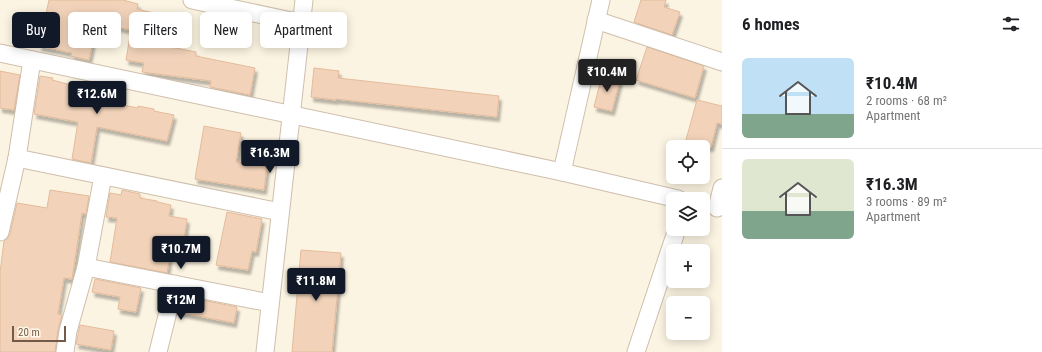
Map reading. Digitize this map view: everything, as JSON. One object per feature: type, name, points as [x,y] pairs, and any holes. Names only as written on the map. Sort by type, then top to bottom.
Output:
[{"type":"street","points":[[192,0],[260,14]]},
{"type":"street","points":[[302,12],[304,0]]},
{"type":"street","points":[[562,172],[596,20],[602,0]]},
{"type":"street","points":[[596,20],[722,62]]},
{"type":"street","points":[[265,352],[298,48]]},
{"type":"street","points":[[0,53],[562,172],[666,196]]},
{"type":"street","points":[[0,232],[17,158],[32,60]]},
{"type":"street","points":[[17,158],[280,212]]},
{"type":"street","points":[[64,352],[68,331],[86,266],[102,176]]},
{"type":"street","points":[[714,207],[722,188]]},
{"type":"street","points":[[636,352],[675,236]]},
{"type":"street","points":[[86,266],[270,302]]},
{"type":"street","points":[[158,352],[175,284]]},
{"type":"building","points":[[49,0],[123,0],[138,4],[137,9],[149,12],[129,12],[129,30],[121,28],[121,12],[68,12],[68,48],[92,48],[89,60],[71,56],[72,53],[48,48],[60,48],[60,12],[46,12]]},
{"type":"building","points":[[641,0],[666,0],[664,7],[680,12],[672,35],[634,22]]},
{"type":"building","points":[[129,42],[129,48],[175,48],[196,52],[196,56],[255,68],[250,95],[210,87],[211,81],[142,72],[144,63],[126,60]]},
{"type":"building","points":[[647,47],[704,66],[695,98],[636,80]]},
{"type":"building","points":[[314,68],[339,71],[338,78],[499,96],[497,117],[311,97]]},
{"type":"building","points":[[0,71],[20,75],[14,110],[0,108]]},
{"type":"building","points":[[602,75],[620,80],[612,111],[594,107]]},
{"type":"building","points":[[40,76],[53,78],[52,80],[71,85],[105,92],[103,101],[138,108],[138,106],[154,109],[154,111],[174,115],[167,141],[97,127],[91,163],[72,159],[78,122],[34,114]]},
{"type":"building","points":[[697,100],[722,106],[722,124],[717,123],[711,147],[710,140],[686,140]]},
{"type":"building","points":[[204,126],[241,133],[236,162],[267,166],[264,190],[195,179]]},
{"type":"building","points":[[50,190],[89,196],[86,214],[82,213],[72,279],[64,278],[58,314],[62,315],[55,352],[0,352],[0,272],[4,241],[10,234],[17,203],[47,208]]},
{"type":"building","points":[[122,190],[140,194],[140,198],[171,205],[169,216],[187,219],[184,239],[173,237],[167,273],[110,262],[117,218],[106,217],[110,193],[121,195]]},
{"type":"building","points":[[227,212],[262,219],[256,252],[252,251],[248,270],[216,265]]},
{"type":"building","points":[[301,250],[341,253],[332,352],[292,352]]},
{"type":"building","points":[[95,279],[141,288],[136,312],[118,309],[120,297],[92,292]]},
{"type":"building","points":[[182,296],[237,307],[234,323],[178,312]]},
{"type":"building","points":[[80,325],[114,331],[111,350],[76,344]]}]
